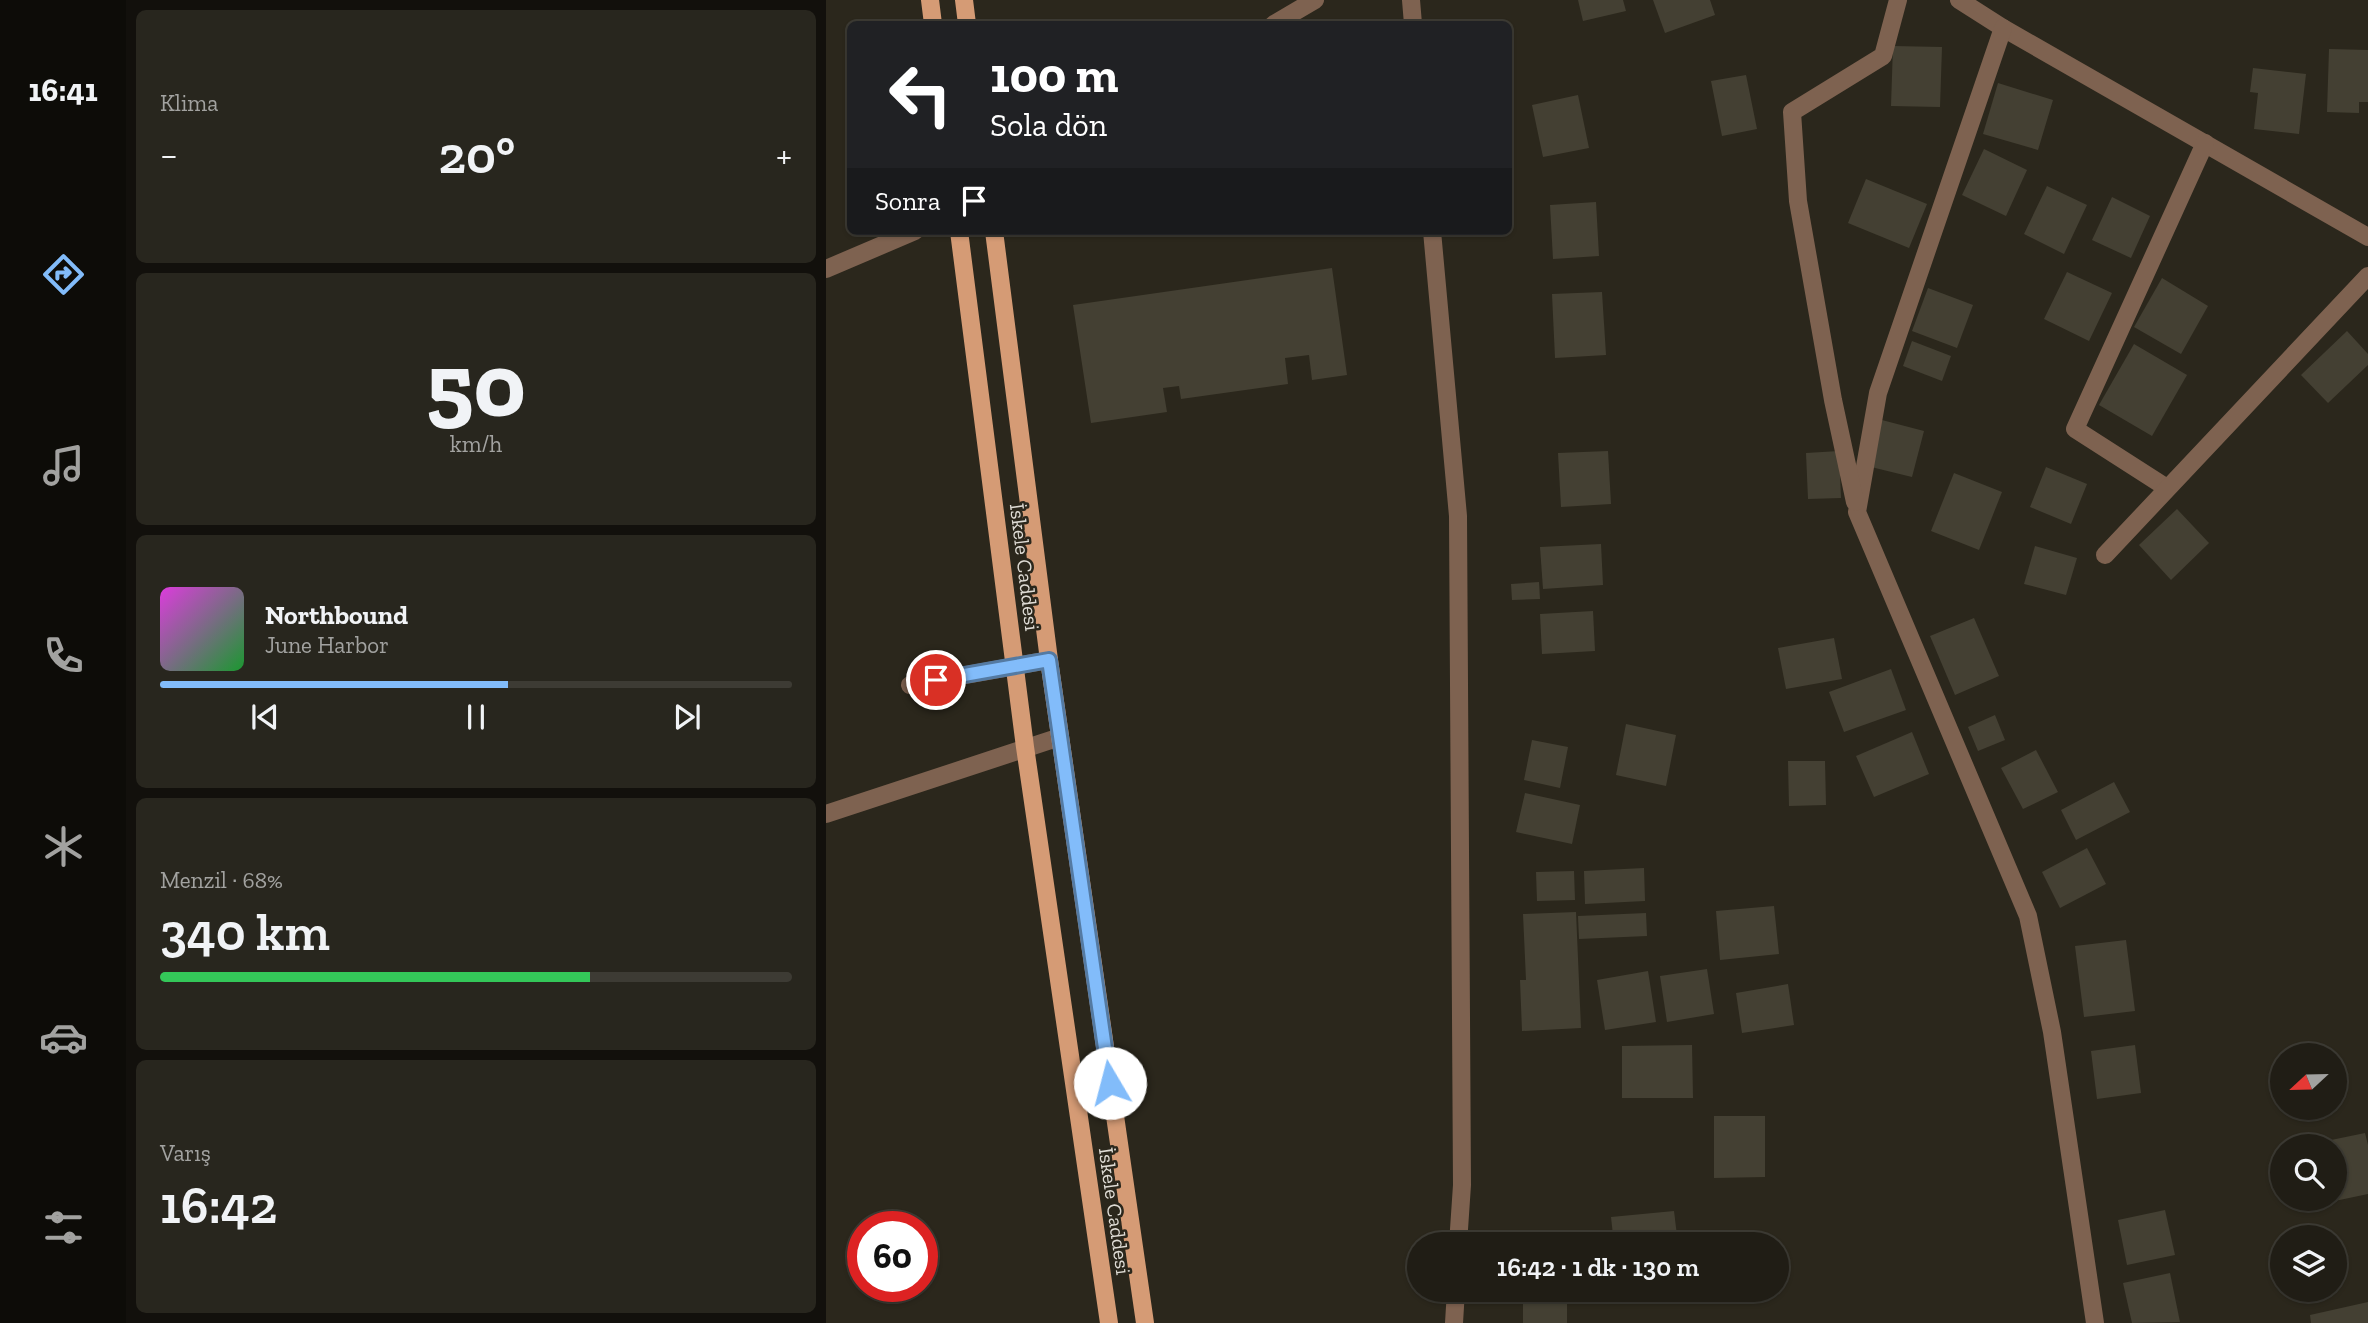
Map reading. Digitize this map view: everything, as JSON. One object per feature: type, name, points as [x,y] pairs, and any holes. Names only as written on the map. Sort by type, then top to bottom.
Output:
[{"type":"main road","points":[[930,0],[933,21]]},
{"type":"main road","points":[[964,0],[967,21]]},
{"type":"main road","name":"İskele Caddesi","points":[[960,235],[1025,747],[1109,1323]]},
{"type":"main road","points":[[995,235],[1049,660],[1145,1323]]},
{"type":"street","points":[[1279,21],[1315,0]]},
{"type":"street","points":[[1411,0],[1413,21]]},
{"type":"street","points":[[1898,0],[1883,55],[1792,112],[1798,201],[1833,400],[1857,512],[2028,916],[2052,1032],[2095,1323]]},
{"type":"street","points":[[1959,0],[2003,28],[2368,237]]},
{"type":"street","points":[[1857,512],[1878,393],[2003,28]]},
{"type":"street","points":[[2167,488],[2075,429],[2205,143]]},
{"type":"street","points":[[826,269],[906,235]]},
{"type":"street","points":[[1432,235],[1458,516],[1462,1185],[1459,1232]]},
{"type":"street","points":[[2105,555],[2368,276]]},
{"type":"street","points":[[910,685],[1049,660]]},
{"type":"street","points":[[826,814],[1060,737]]},
{"type":"street","points":[[1454,1323],[1455,1302]]},
{"type":"building","points":[[1578,0],[1623,0],[1626,11],[1583,21]]},
{"type":"building","points":[[1653,0],[1710,0],[1715,15],[1665,33]]},
{"type":"building","points":[[1893,46],[1942,47],[1940,107],[1891,106]]},
{"type":"building","points":[[2329,49],[2368,50],[2368,102],[2359,102],[2359,113],[2327,112]]},
{"type":"building","points":[[2253,68],[2306,74],[2299,134],[2254,129],[2258,93],[2250,92]]},
{"type":"building","points":[[1746,75],[1757,129],[1722,136],[1711,81]]},
{"type":"building","points":[[1998,83],[2053,100],[2038,150],[1983,134]]},
{"type":"building","points":[[1578,95],[1589,148],[1543,157],[1532,105]]},
{"type":"building","points":[[1984,149],[2027,170],[2006,216],[1962,195]]},
{"type":"building","points":[[1866,179],[1927,204],[1909,248],[1848,223]]},
{"type":"building","points":[[2047,186],[2087,205],[2064,254],[2024,234]]},
{"type":"building","points":[[2112,197],[2150,216],[2131,258],[2092,240]]},
{"type":"building","points":[[1596,202],[1599,256],[1553,259],[1550,205]]},
{"type":"building","points":[[1332,268],[1347,375],[1312,380],[1309,355],[1285,358],[1288,384],[1181,399],[1179,386],[1163,388],[1167,412],[1091,423],[1073,305]]},
{"type":"building","points":[[2067,272],[2112,293],[2089,341],[2044,319]]},
{"type":"building","points":[[2162,278],[2208,306],[2181,354],[2134,327]]},
{"type":"building","points":[[1928,288],[1973,305],[1957,348],[1912,331]]},
{"type":"building","points":[[1602,292],[1606,355],[1555,358],[1552,294]]},
{"type":"building","points":[[2347,331],[2368,354],[2368,365],[2328,403],[2301,375]]},
{"type":"building","points":[[1912,341],[1951,356],[1942,381],[1903,366]]},
{"type":"building","points":[[2134,344],[2187,375],[2152,436],[2099,405]]},
{"type":"building","points":[[1878,419],[1924,431],[1912,477],[1867,466]]},
{"type":"building","points":[[1608,451],[1611,504],[1561,507],[1558,453]]},
{"type":"building","points":[[1839,451],[1841,498],[1808,499],[1806,453]]},
{"type":"building","points":[[2046,467],[2087,484],[2071,524],[2030,507]]},
{"type":"building","points":[[1954,473],[2002,492],[1979,550],[1931,531]]},
{"type":"building","points":[[2177,509],[2209,543],[2171,580],[2139,545]]},
{"type":"building","points":[[1601,544],[1603,585],[1543,589],[1540,547]]},
{"type":"building","points":[[2035,546],[2077,558],[2066,595],[2024,584]]},
{"type":"building","points":[[1539,582],[1540,599],[1512,600],[1511,584]]},
{"type":"building","points":[[1593,611],[1595,651],[1542,654],[1540,614]]},
{"type":"building","points":[[1974,618],[1999,676],[1955,695],[1930,636]]},
{"type":"building","points":[[1834,638],[1842,679],[1786,689],[1778,648]]},
{"type":"building","points":[[1891,669],[1906,710],[1844,732],[1829,692]]},
{"type":"building","points":[[1995,715],[2005,740],[1978,751],[1968,727]]},
{"type":"building","points":[[1626,724],[1676,735],[1666,786],[1616,775]]},
{"type":"building","points":[[1912,732],[1929,774],[1874,797],[1856,756]]},
{"type":"building","points":[[1532,740],[1568,747],[1560,788],[1524,780]]},
{"type":"building","points":[[2036,750],[2058,792],[2023,809],[2001,768]]},
{"type":"building","points":[[1788,761],[1825,761],[1826,805],[1789,806]]},
{"type":"building","points":[[2114,782],[2130,812],[2076,840],[2061,810]]},
{"type":"building","points":[[1525,793],[1580,805],[1572,844],[1516,832]]},
{"type":"building","points":[[2087,848],[2106,884],[2060,908],[2042,872]]},
{"type":"building","points":[[1644,868],[1645,901],[1585,904],[1584,871]]},
{"type":"building","points":[[1574,871],[1575,900],[1537,901],[1536,872]]},
{"type":"building","points":[[1774,906],[1779,954],[1720,960],[1716,911]]},
{"type":"building","points":[[1576,912],[1581,1028],[1522,1031],[1520,980],[1526,980],[1523,914]]},
{"type":"building","points":[[1646,913],[1647,936],[1579,939],[1578,916]]},
{"type":"building","points":[[2126,940],[2135,1011],[2084,1017],[2075,946]]},
{"type":"building","points":[[1707,969],[1714,1014],[1667,1022],[1660,976]]},
{"type":"building","points":[[1648,971],[1656,1022],[1605,1030],[1597,980]]},
{"type":"building","points":[[1788,984],[1794,1025],[1742,1033],[1736,993]]},
{"type":"building","points":[[1692,1045],[1693,1098],[1622,1098],[1622,1046]]},
{"type":"building","points":[[2135,1045],[2141,1093],[2097,1099],[2091,1051]]},
{"type":"building","points":[[1714,1116],[1765,1116],[1765,1177],[1714,1178]]},
{"type":"building","points":[[2365,1133],[2368,1145],[2368,1194],[2347,1198],[2347,1137]]},
{"type":"building","points":[[2165,1210],[2175,1255],[2127,1265],[2118,1220]]},
{"type":"building","points":[[1674,1211],[1677,1232],[1613,1232],[1611,1217]]},
{"type":"building","points":[[2170,1273],[2180,1322],[2132,1323],[2123,1283]]},
{"type":"building","points":[[1523,1302],[1567,1302],[1567,1323],[1523,1323]]},
{"type":"building","points":[[2368,1302],[2368,1323],[2311,1323],[2310,1315]]},
{"type":"route","points":[[936,680],[1049,660],[1110,1083]]}]
